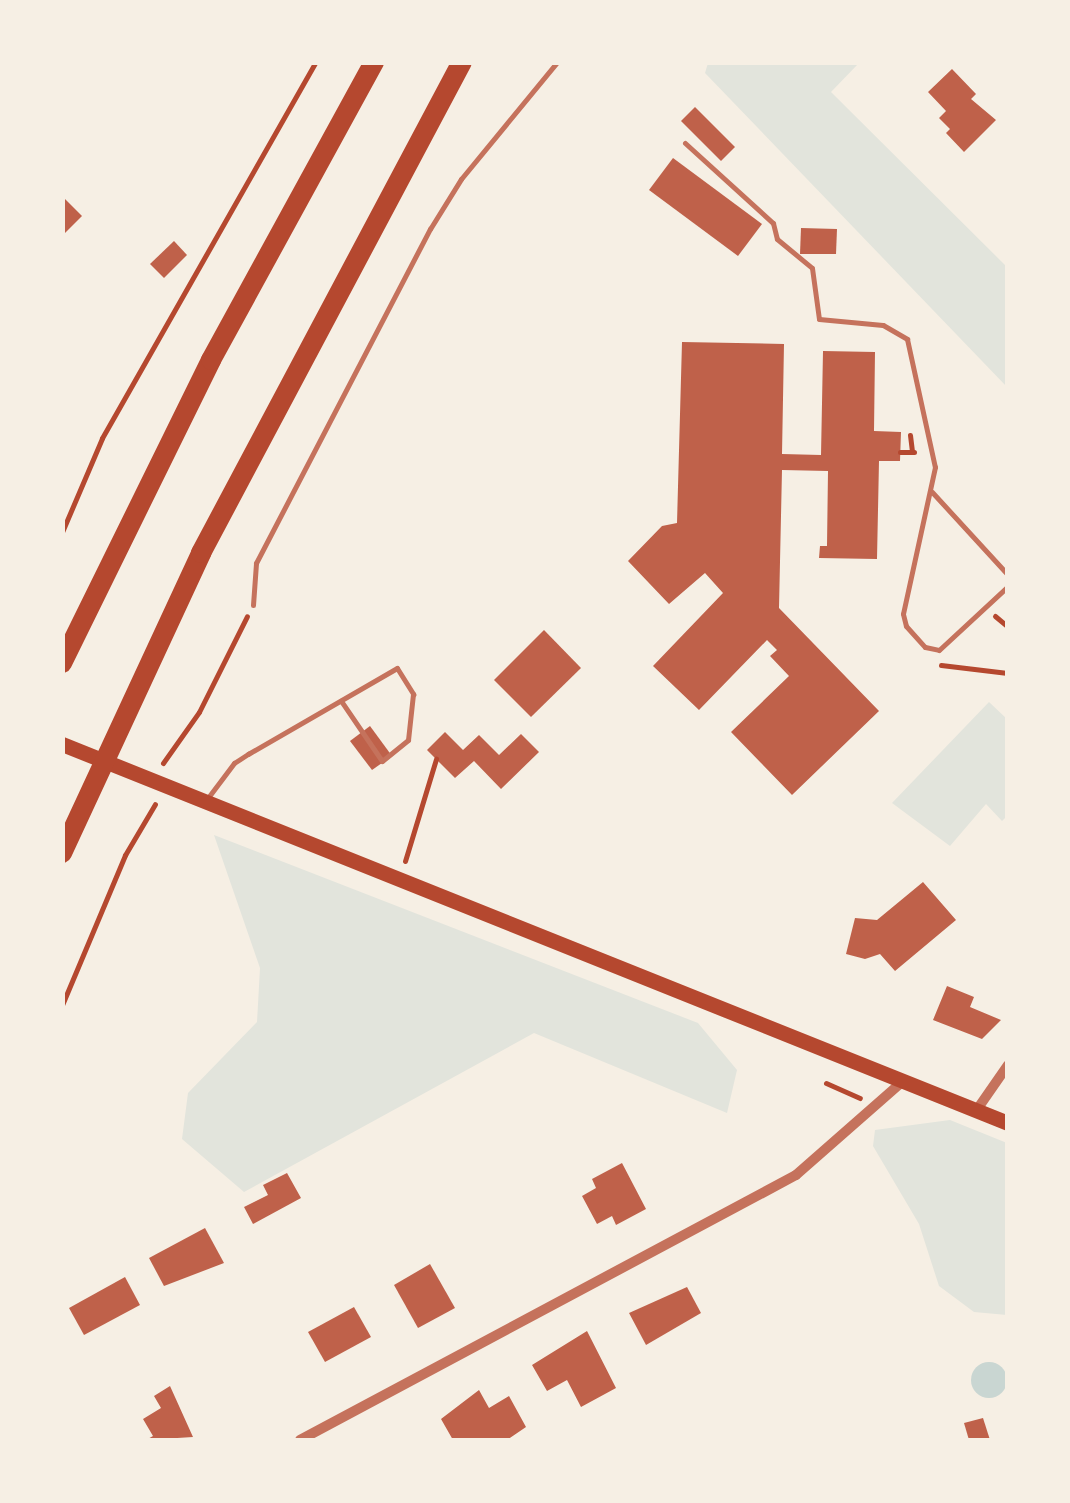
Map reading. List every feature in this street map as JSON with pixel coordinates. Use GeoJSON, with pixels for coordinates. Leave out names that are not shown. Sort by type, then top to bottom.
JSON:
{"type":"FeatureCollection","features":[{"type":"Feature","properties":{"kind":"highway"},"geometry":{"type":"LineString","coordinates":[[62,663],[211,360],[374,62]]}},
{"type":"Feature","properties":{"kind":"highway"},"geometry":{"type":"LineString","coordinates":[[62,853],[285,388],[462,62]]}},
{"type":"Feature","properties":{"kind":"main road"},"geometry":{"type":"LineString","coordinates":[[62,744],[1008,1123]]}},
{"type":"Feature","properties":{"kind":"street"},"geometry":{"type":"LineString","coordinates":[[976,1110],[1008,1065]]}},
{"type":"Feature","properties":{"kind":"street"},"geometry":{"type":"LineString","coordinates":[[300,1440],[796,1175],[902,1082]]}},
{"type":"Feature","properties":{"kind":"lane"},"geometry":{"type":"LineString","coordinates":[[252,605],[256,563],[430,229],[461,179],[557,62]]}},
{"type":"Feature","properties":{"kind":"lane"},"geometry":{"type":"LineString","coordinates":[[685,143],[774,223],[777,240],[812,268],[819,319],[883,324],[907,339],[935,467],[902,614],[906,626],[926,648],[939,650],[1008,586]]}},
{"type":"Feature","properties":{"kind":"lane"},"geometry":{"type":"LineString","coordinates":[[932,491],[1008,575]]}},
{"type":"Feature","properties":{"kind":"lane"},"geometry":{"type":"LineString","coordinates":[[206,801],[234,763],[341,700],[397,668],[413,694],[408,740],[382,761],[341,700]]}},
{"type":"Feature","properties":{"kind":"path"},"geometry":{"type":"LineString","coordinates":[[62,532],[102,438],[316,62]]}},
{"type":"Feature","properties":{"kind":"path"},"geometry":{"type":"LineString","coordinates":[[900,452],[920,451]]}},
{"type":"Feature","properties":{"kind":"path"},"geometry":{"type":"LineString","coordinates":[[62,1005],[159,782],[252,605]]}},
{"type":"Feature","properties":{"kind":"path"},"geometry":{"type":"LineString","coordinates":[[928,664],[1008,673]]}},
{"type":"Feature","properties":{"kind":"path"},"geometry":{"type":"LineString","coordinates":[[399,880],[436,759]]}},
{"type":"Feature","properties":{"kind":"shaded area"},"geometry":{"type":"Polygon","coordinates":[[[708,63],[859,63],[831,92],[1007,267],[1007,387],[705,73],[708,63]]]}},
{"type":"Feature","properties":{"kind":"shaded area"},"geometry":{"type":"Polygon","coordinates":[[[989,702],[1007,719],[1007,816],[1002,821],[986,804],[950,846],[892,803],[989,702]]]}},
{"type":"Feature","properties":{"kind":"shaded area"},"geometry":{"type":"Polygon","coordinates":[[[214,835],[698,1023],[737,1070],[727,1113],[534,1033],[244,1192],[182,1139],[188,1093],[257,1022],[260,968],[214,835]]]}},
{"type":"Feature","properties":{"kind":"shaded area"},"geometry":{"type":"Polygon","coordinates":[[[950,1120],[1007,1143],[1007,1315],[974,1312],[939,1286],[919,1224],[873,1146],[875,1130],[950,1120]]]}},
{"type":"Feature","properties":{"kind":"shaded area"},"geometry":{"type":"Polygon","coordinates":[[[989,1362],[1002,1367],[1007,1380],[1002,1393],[989,1398],[976,1393],[971,1380],[976,1367],[989,1362]]]}},
{"type":"Feature","properties":{"kind":"building"},"geometry":{"type":"Polygon","coordinates":[[[952,69],[976,94],[971,99],[996,120],[964,152],[946,133],[950,129],[939,118],[946,111],[928,92],[952,69]]]}},
{"type":"Feature","properties":{"kind":"building"},"geometry":{"type":"Polygon","coordinates":[[[695,107],[735,147],[721,161],[681,121],[695,107]]]}},
{"type":"Feature","properties":{"kind":"building"},"geometry":{"type":"Polygon","coordinates":[[[673,158],[762,224],[738,256],[649,190],[673,158]]]}},
{"type":"Feature","properties":{"kind":"building"},"geometry":{"type":"Polygon","coordinates":[[[62,196],[82,216],[62,236],[62,196]]]}},
{"type":"Feature","properties":{"kind":"building"},"geometry":{"type":"Polygon","coordinates":[[[801,228],[837,229],[836,254],[800,254],[801,228]]]}},
{"type":"Feature","properties":{"kind":"building"},"geometry":{"type":"Polygon","coordinates":[[[174,241],[187,255],[164,278],[150,264],[174,241]]]}},
{"type":"Feature","properties":{"kind":"building"},"geometry":{"type":"Polygon","coordinates":[[[682,342],[784,344],[782,454],[821,455],[823,351],[875,352],[874,431],[901,432],[900,461],[879,461],[877,559],[819,558],[820,546],[827,546],[828,471],[782,470],[779,608],[879,711],[792,795],[731,732],[789,676],[770,656],[777,650],[767,640],[699,710],[653,666],[723,593],[705,573],[669,604],[628,561],[662,526],[677,523],[682,342]]]}},
{"type":"Feature","properties":{"kind":"building"},"geometry":{"type":"Polygon","coordinates":[[[544,630],[581,668],[531,717],[494,680],[544,630]]]}},
{"type":"Feature","properties":{"kind":"building"},"geometry":{"type":"Polygon","coordinates":[[[370,726],[392,756],[372,770],[350,741],[370,726]]]}},
{"type":"Feature","properties":{"kind":"building"},"geometry":{"type":"Polygon","coordinates":[[[445,732],[463,750],[479,735],[499,755],[521,734],[539,752],[501,789],[474,761],[455,778],[427,750],[445,732]]]}},
{"type":"Feature","properties":{"kind":"building"},"geometry":{"type":"Polygon","coordinates":[[[923,882],[956,920],[895,971],[880,954],[865,959],[846,954],[855,918],[877,920],[923,882]]]}},
{"type":"Feature","properties":{"kind":"building"},"geometry":{"type":"Polygon","coordinates":[[[947,986],[974,997],[970,1007],[1001,1020],[982,1039],[933,1020],[947,986]]]}},
{"type":"Feature","properties":{"kind":"building"},"geometry":{"type":"Polygon","coordinates":[[[622,1163],[646,1209],[616,1225],[612,1216],[597,1224],[582,1196],[596,1188],[592,1179],[622,1163]]]}},
{"type":"Feature","properties":{"kind":"building"},"geometry":{"type":"Polygon","coordinates":[[[287,1173],[301,1198],[253,1224],[244,1207],[268,1195],[263,1185],[287,1173]]]}},
{"type":"Feature","properties":{"kind":"building"},"geometry":{"type":"Polygon","coordinates":[[[205,1228],[224,1263],[164,1286],[149,1258],[205,1228]]]}},
{"type":"Feature","properties":{"kind":"building"},"geometry":{"type":"Polygon","coordinates":[[[430,1264],[455,1308],[418,1328],[394,1285],[430,1264]]]}},
{"type":"Feature","properties":{"kind":"building"},"geometry":{"type":"Polygon","coordinates":[[[125,1277],[140,1305],[84,1335],[69,1308],[125,1277]]]}},
{"type":"Feature","properties":{"kind":"building"},"geometry":{"type":"Polygon","coordinates":[[[687,1287],[701,1313],[646,1345],[629,1313],[687,1287]]]}},
{"type":"Feature","properties":{"kind":"building"},"geometry":{"type":"Polygon","coordinates":[[[354,1307],[371,1337],[325,1362],[308,1332],[354,1307]]]}},
{"type":"Feature","properties":{"kind":"building"},"geometry":{"type":"Polygon","coordinates":[[[587,1331],[616,1388],[581,1407],[567,1380],[547,1391],[532,1365],[587,1331]]]}},
{"type":"Feature","properties":{"kind":"building"},"geometry":{"type":"Polygon","coordinates":[[[170,1386],[193,1437],[146,1440],[153,1436],[143,1419],[161,1408],[154,1396],[170,1386]]]}},
{"type":"Feature","properties":{"kind":"building"},"geometry":{"type":"Polygon","coordinates":[[[479,1390],[489,1408],[509,1396],[526,1427],[507,1440],[453,1440],[441,1419],[479,1390]]]}},
{"type":"Feature","properties":{"kind":"building"},"geometry":{"type":"Polygon","coordinates":[[[983,1418],[990,1440],[969,1440],[964,1423],[983,1418]]]}}]}
